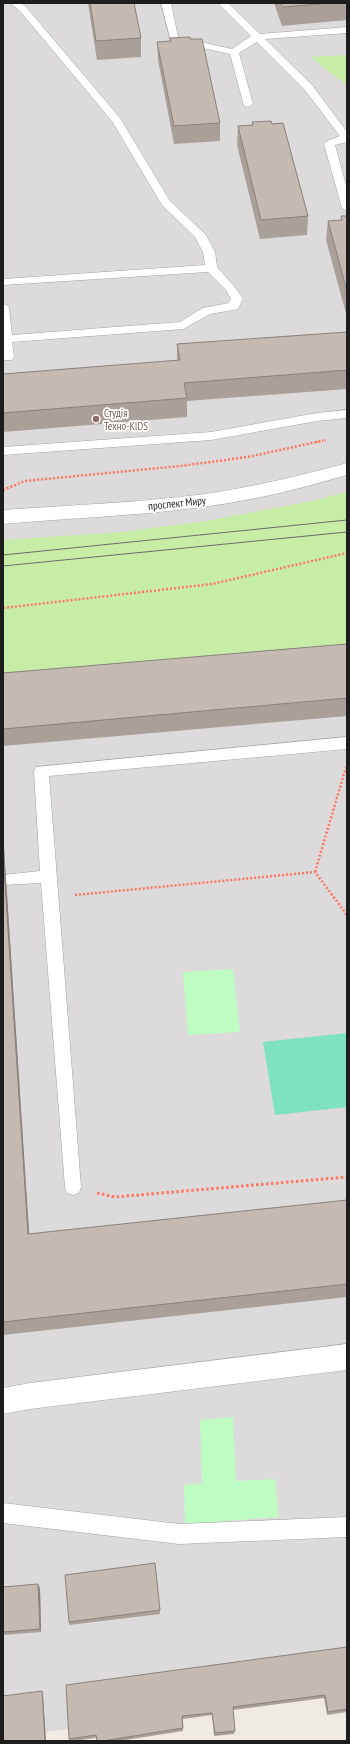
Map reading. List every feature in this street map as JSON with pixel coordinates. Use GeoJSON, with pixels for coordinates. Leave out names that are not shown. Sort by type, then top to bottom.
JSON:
{"type":"FeatureCollection","features":[{"type":"Feature","properties":{"kind":"street","name":"проспект Миру"},"geometry":{"type":"LineString","coordinates":[[3,517],[169,504],[232,496],[283,486],[347,469]]}},
{"type":"Feature","properties":{"kind":"street"},"geometry":{"type":"LineString","coordinates":[[3,1401],[38,1395],[347,1357]]}},
{"type":"Feature","properties":{"kind":"lane"},"geometry":{"type":"LineString","coordinates":[[6,339],[183,325],[207,311],[234,306],[236,303],[236,299],[230,288],[211,268],[209,252],[200,235],[166,203],[116,120],[23,9],[15,3]]}},
{"type":"Feature","properties":{"kind":"lane"},"geometry":{"type":"LineString","coordinates":[[166,3],[174,39],[234,52],[257,37],[347,30]]}},
{"type":"Feature","properties":{"kind":"lane"},"geometry":{"type":"LineString","coordinates":[[223,3],[308,87],[346,137],[330,144],[347,208]]}},
{"type":"Feature","properties":{"kind":"lane"},"geometry":{"type":"LineString","coordinates":[[234,52],[248,104]]}},
{"type":"Feature","properties":{"kind":"lane"},"geometry":{"type":"LineString","coordinates":[[3,282],[211,268]]}},
{"type":"Feature","properties":{"kind":"lane"},"geometry":{"type":"LineString","coordinates":[[3,308],[8,357]]}},
{"type":"Feature","properties":{"kind":"lane"},"geometry":{"type":"LineString","coordinates":[[3,451],[211,436],[317,417],[347,414]]}},
{"type":"Feature","properties":{"kind":"lane"},"geometry":{"type":"LineString","coordinates":[[73,1186],[41,771],[347,743]]}},
{"type":"Feature","properties":{"kind":"lane"},"geometry":{"type":"LineString","coordinates":[[6,880],[48,876]]}},
{"type":"Feature","properties":{"kind":"lane"},"geometry":{"type":"LineString","coordinates":[[3,1513],[179,1534],[347,1528]]}},
{"type":"Feature","properties":{"kind":"path"},"geometry":{"type":"LineString","coordinates":[[3,490],[25,481],[187,465],[248,457],[328,440]]}},
{"type":"Feature","properties":{"kind":"path"},"geometry":{"type":"LineString","coordinates":[[3,608],[212,584],[347,553]]}},
{"type":"Feature","properties":{"kind":"path"},"geometry":{"type":"LineString","coordinates":[[315,872],[347,763]]}},
{"type":"Feature","properties":{"kind":"path"},"geometry":{"type":"LineString","coordinates":[[51,897],[315,872]]}},
{"type":"Feature","properties":{"kind":"path"},"geometry":{"type":"LineString","coordinates":[[315,872],[347,915]]}},
{"type":"Feature","properties":{"kind":"path"},"geometry":{"type":"LineString","coordinates":[[73,1186],[116,1197],[347,1178]]}},
{"type":"Feature","properties":{"kind":"shaded area"},"geometry":{"type":"Polygon","coordinates":[[[3,3],[347,3],[347,1689],[3,1738],[3,3]]]}},
{"type":"Feature","properties":{"kind":"green space"},"geometry":{"type":"Polygon","coordinates":[[[347,55],[347,85],[310,57],[347,55]]]}},
{"type":"Feature","properties":{"kind":"green space"},"geometry":{"type":"Polygon","coordinates":[[[347,492],[347,655],[3,683],[3,540],[122,532],[206,521],[312,501],[347,492]]]}},
{"type":"Feature","properties":{"kind":"green space"},"geometry":{"type":"Polygon","coordinates":[[[233,969],[240,1032],[188,1035],[183,972],[233,969]]]}},
{"type":"Feature","properties":{"kind":"green space"},"geometry":{"type":"Polygon","coordinates":[[[347,1033],[347,1107],[275,1115],[263,1042],[347,1033]]]}},
{"type":"Feature","properties":{"kind":"green space"},"geometry":{"type":"Polygon","coordinates":[[[233,1417],[236,1481],[275,1479],[279,1517],[185,1524],[184,1485],[202,1483],[200,1420],[233,1417]]]}},
{"type":"Feature","properties":{"kind":"building"},"geometry":{"type":"Polygon","coordinates":[[[90,3],[134,3],[141,38],[96,41],[90,3]]]}},
{"type":"Feature","properties":{"kind":"building"},"geometry":{"type":"Polygon","coordinates":[[[281,3],[332,3],[283,7],[281,3]]]}},
{"type":"Feature","properties":{"kind":"building"},"geometry":{"type":"Polygon","coordinates":[[[190,37],[190,39],[202,39],[220,123],[174,126],[157,42],[171,41],[170,38],[190,37]]]}},
{"type":"Feature","properties":{"kind":"building"},"geometry":{"type":"Polygon","coordinates":[[[271,121],[272,124],[283,123],[308,216],[261,220],[238,126],[253,125],[252,122],[271,121]]]}},
{"type":"Feature","properties":{"kind":"building"},"geometry":{"type":"Polygon","coordinates":[[[341,216],[347,216],[347,291],[328,221],[342,220],[341,216]]]}},
{"type":"Feature","properties":{"kind":"building"},"geometry":{"type":"Polygon","coordinates":[[[347,332],[347,370],[184,383],[187,398],[3,413],[3,374],[180,360],[177,344],[347,332]]]}},
{"type":"Feature","properties":{"kind":"building"},"geometry":{"type":"Polygon","coordinates":[[[347,644],[347,698],[3,729],[3,673],[347,644]]]}},
{"type":"Feature","properties":{"kind":"building"},"geometry":{"type":"Polygon","coordinates":[[[3,853],[28,1234],[347,1200],[347,1284],[3,1322],[3,853]]]}},
{"type":"Feature","properties":{"kind":"building"},"geometry":{"type":"Polygon","coordinates":[[[155,1563],[160,1610],[69,1622],[65,1575],[155,1563]]]}},
{"type":"Feature","properties":{"kind":"building"},"geometry":{"type":"Polygon","coordinates":[[[38,1584],[40,1629],[3,1632],[3,1587],[38,1584]]]}},
{"type":"Feature","properties":{"kind":"building"},"geometry":{"type":"Polygon","coordinates":[[[347,1647],[347,1709],[328,1712],[325,1695],[233,1707],[235,1731],[215,1733],[212,1713],[182,1716],[183,1728],[103,1741],[97,1741],[96,1735],[69,1739],[66,1685],[347,1647]]]}},
{"type":"Feature","properties":{"kind":"building"},"geometry":{"type":"Polygon","coordinates":[[[42,1691],[45,1741],[3,1741],[3,1696],[42,1691]]]}},
{"type":"Feature","properties":{"kind":"tram line"},"geometry":{"type":"LineString","coordinates":[[3,555],[347,520]]}},
{"type":"Feature","properties":{"kind":"tram line"},"geometry":{"type":"LineString","coordinates":[[3,566],[347,532]]}},
{"type":"Feature","properties":{"kind":"place","name":"Студія Техно-KIDS"},"geometry":{"type":"Point","coordinates":[96,419]}}]}
